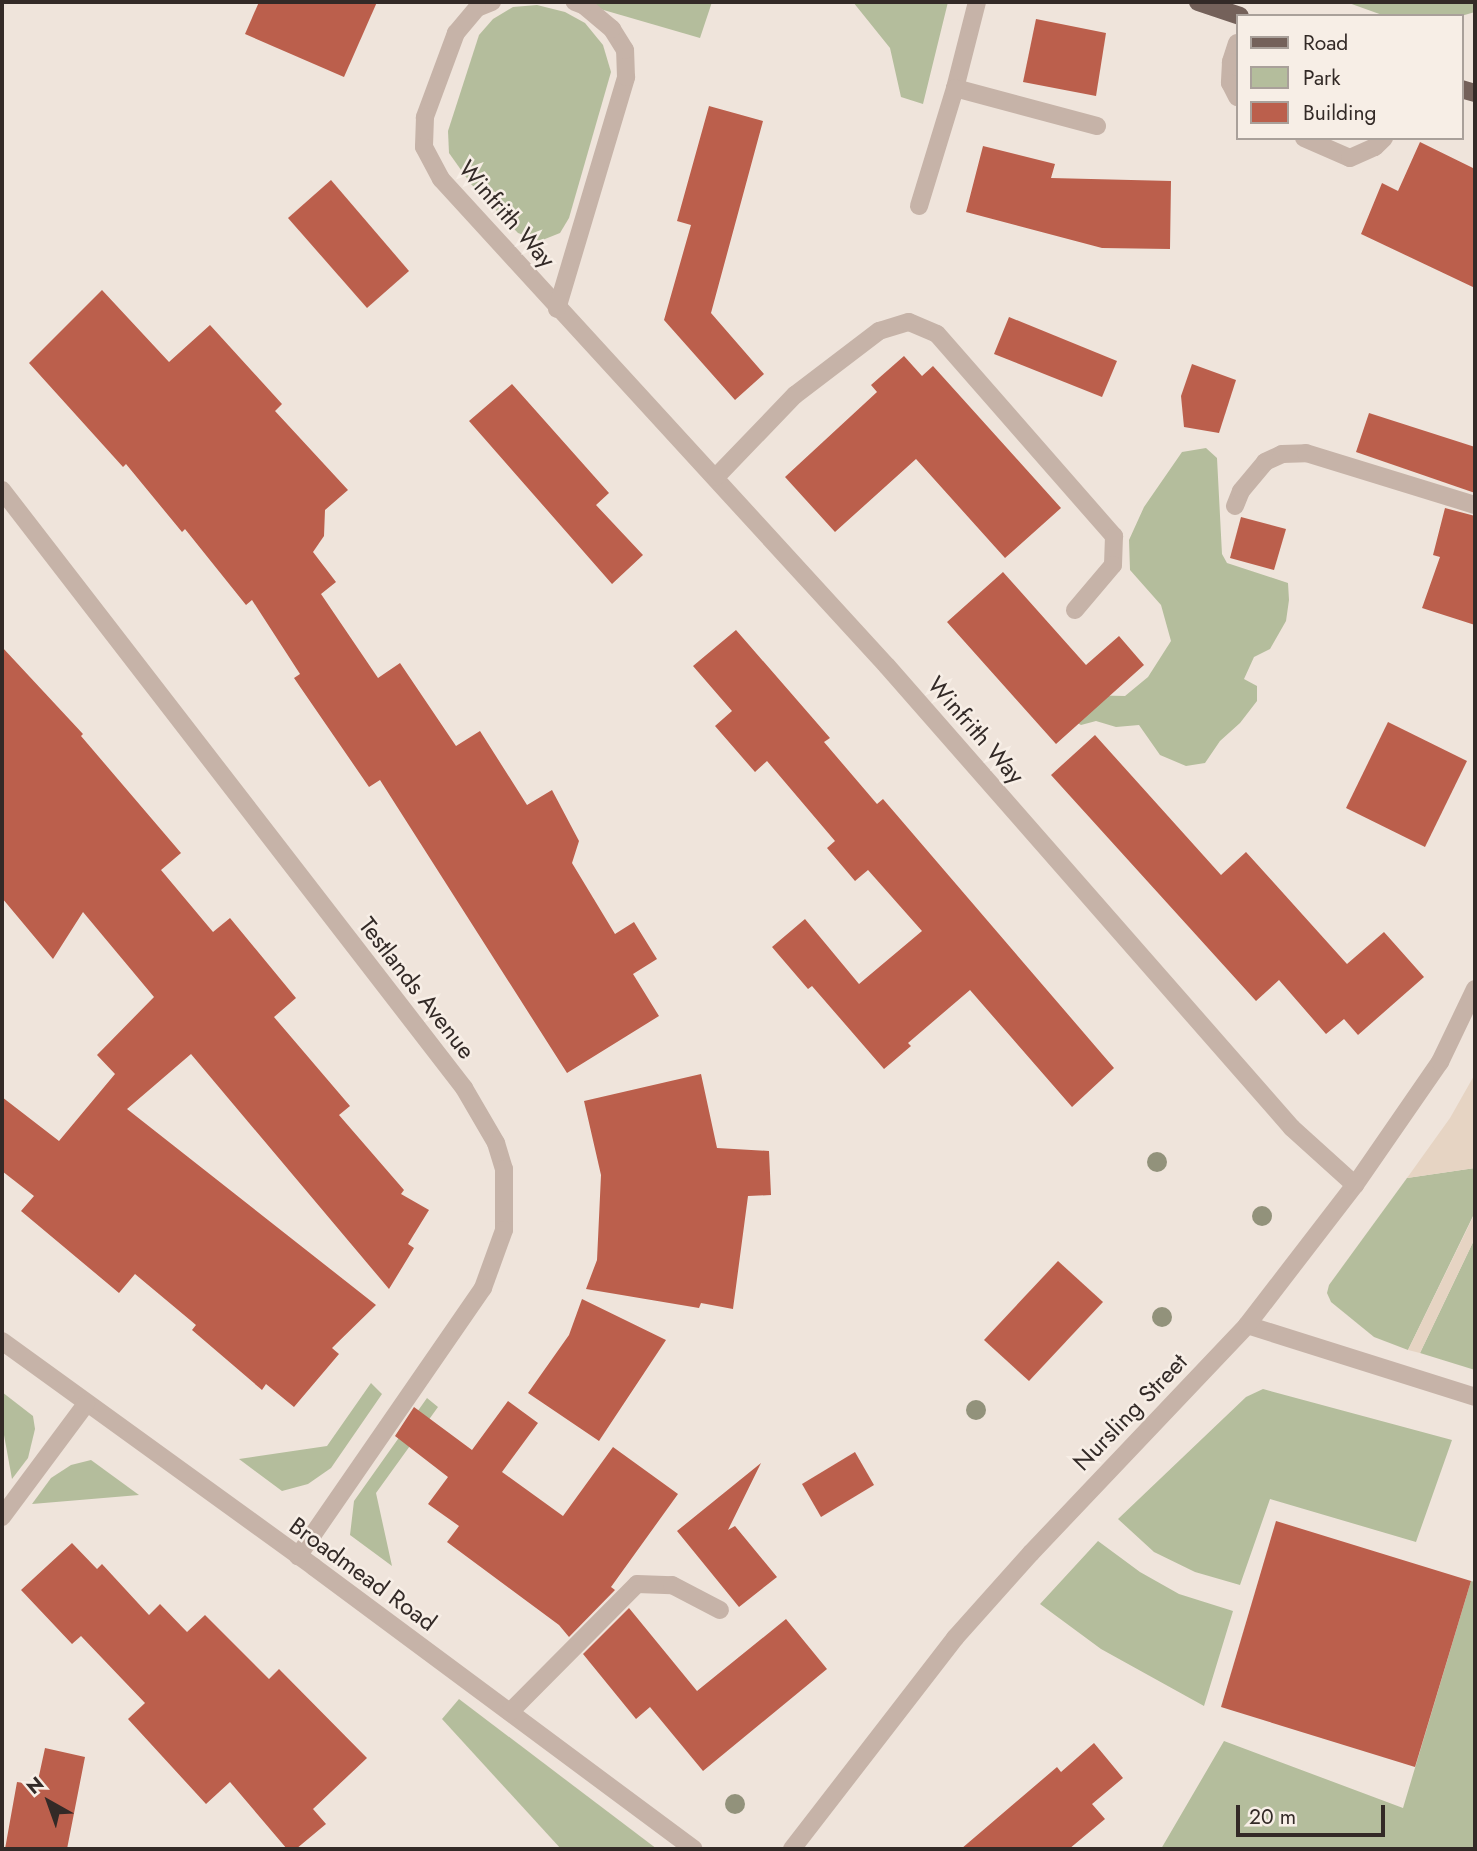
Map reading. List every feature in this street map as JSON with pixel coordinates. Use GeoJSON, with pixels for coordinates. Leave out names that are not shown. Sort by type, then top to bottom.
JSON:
{"type":"FeatureCollection","features":[{"type":"Feature","properties":{"kind":"main road"},"geometry":{"type":"LineString","coordinates":[[1198,2],[1236,15]]}},
{"type":"Feature","properties":{"kind":"street","name":"Winfrith Way"},"geometry":{"type":"LineString","coordinates":[[492,2],[477,8],[456,33],[425,117],[424,147],[442,179],[557,309],[716,477],[887,666],[1292,1128],[1355,1185]]}},
{"type":"Feature","properties":{"kind":"street","name":"Winfrith Way"},"geometry":{"type":"LineString","coordinates":[[557,309],[625,78],[625,50],[612,29],[583,5],[575,2]]}},
{"type":"Feature","properties":{"kind":"street"},"geometry":{"type":"LineString","coordinates":[[919,206],[955,88],[977,2]]}},
{"type":"Feature","properties":{"kind":"street"},"geometry":{"type":"LineString","coordinates":[[1236,46],[1231,62],[1230,83],[1236,95]]}},
{"type":"Feature","properties":{"kind":"street"},"geometry":{"type":"LineString","coordinates":[[955,88],[1097,126]]}},
{"type":"Feature","properties":{"kind":"street"},"geometry":{"type":"LineString","coordinates":[[1309,140],[1350,158],[1375,147],[1382,140]]}},
{"type":"Feature","properties":{"kind":"street"},"geometry":{"type":"LineString","coordinates":[[716,477],[795,395],[880,331],[909,322],[937,334],[1114,536],[1113,565],[1075,610]]}},
{"type":"Feature","properties":{"kind":"street"},"geometry":{"type":"LineString","coordinates":[[1235,506],[1241,491],[1265,462],[1282,454],[1306,453],[1475,505]]}},
{"type":"Feature","properties":{"kind":"street","name":"Testlands Avenue"},"geometry":{"type":"LineString","coordinates":[[2,491],[464,1088],[496,1143],[504,1169],[504,1230],[483,1288],[298,1556]]}},
{"type":"Feature","properties":{"kind":"street","name":"Nursling Street"},"geometry":{"type":"LineString","coordinates":[[792,1849],[955,1638],[1031,1553],[1247,1325],[1355,1185],[1440,1062],[1475,989]]}},
{"type":"Feature","properties":{"kind":"street"},"geometry":{"type":"LineString","coordinates":[[1247,1325],[1475,1397]]}},
{"type":"Feature","properties":{"kind":"street","name":"Broadmead Road"},"geometry":{"type":"LineString","coordinates":[[2,1341],[694,1849]]}},
{"type":"Feature","properties":{"kind":"street"},"geometry":{"type":"LineString","coordinates":[[2,1517],[86,1404]]}},
{"type":"Feature","properties":{"kind":"street"},"geometry":{"type":"LineString","coordinates":[[509,1712],[637,1584],[672,1585],[720,1610]]}},
{"type":"Feature","properties":{"kind":"green space"},"geometry":{"type":"Polygon","coordinates":[[[576,2],[712,2],[700,38],[576,2]]]}},
{"type":"Feature","properties":{"kind":"green space"},"geometry":{"type":"Polygon","coordinates":[[[853,2],[948,2],[923,104],[901,97],[890,48],[853,2]]]}},
{"type":"Feature","properties":{"kind":"green space"},"geometry":{"type":"Polygon","coordinates":[[[1346,2],[1475,2],[1475,12],[1463,15],[1379,14],[1346,2]]]}},
{"type":"Feature","properties":{"kind":"green space"},"geometry":{"type":"Polygon","coordinates":[[[537,5],[565,12],[585,23],[603,45],[611,72],[569,218],[560,233],[540,241],[518,233],[471,184],[449,153],[448,131],[479,35],[493,19],[513,7],[537,5]]]}},
{"type":"Feature","properties":{"kind":"green space"},"geometry":{"type":"Polygon","coordinates":[[[1206,448],[1217,458],[1222,554],[1227,563],[1288,583],[1289,600],[1286,621],[1270,649],[1254,657],[1244,679],[1257,686],[1257,701],[1240,723],[1220,741],[1205,763],[1186,766],[1160,755],[1139,725],[1116,727],[1096,721],[1081,725],[1066,717],[1079,695],[1125,696],[1148,677],[1171,641],[1161,605],[1130,570],[1129,540],[1144,507],[1182,452],[1206,448]]]}},
{"type":"Feature","properties":{"kind":"green space"},"geometry":{"type":"Polygon","coordinates":[[[1475,1168],[1474,1214],[1408,1350],[1374,1337],[1331,1302],[1327,1293],[1329,1285],[1407,1178],[1475,1168]]]}},
{"type":"Feature","properties":{"kind":"green space"},"geometry":{"type":"Polygon","coordinates":[[[1475,1238],[1475,1370],[1420,1353],[1475,1238]]]}},
{"type":"Feature","properties":{"kind":"green space"},"geometry":{"type":"Polygon","coordinates":[[[371,1383],[382,1394],[331,1468],[308,1484],[282,1491],[239,1459],[327,1446],[371,1383]]]}},
{"type":"Feature","properties":{"kind":"green space"},"geometry":{"type":"Polygon","coordinates":[[[1263,1389],[1452,1440],[1416,1542],[1270,1499],[1240,1585],[1195,1572],[1154,1552],[1118,1519],[1246,1397],[1263,1389]]]}},
{"type":"Feature","properties":{"kind":"green space"},"geometry":{"type":"Polygon","coordinates":[[[2,1392],[33,1416],[35,1429],[28,1458],[12,1479],[2,1424],[2,1392]]]}},
{"type":"Feature","properties":{"kind":"green space"},"geometry":{"type":"Polygon","coordinates":[[[427,1398],[438,1407],[376,1493],[392,1566],[350,1535],[354,1501],[427,1398]]]}},
{"type":"Feature","properties":{"kind":"green space"},"geometry":{"type":"Polygon","coordinates":[[[91,1460],[139,1495],[32,1504],[51,1478],[71,1465],[91,1460]]]}},
{"type":"Feature","properties":{"kind":"green space"},"geometry":{"type":"Polygon","coordinates":[[[1098,1541],[1140,1572],[1179,1594],[1233,1611],[1204,1706],[1101,1649],[1040,1604],[1098,1541]]]}},
{"type":"Feature","properties":{"kind":"green space"},"geometry":{"type":"Polygon","coordinates":[[[1471,1581],[1475,1582],[1475,1849],[1161,1849],[1224,1741],[1403,1808],[1471,1581]]]}},
{"type":"Feature","properties":{"kind":"green space"},"geometry":{"type":"Polygon","coordinates":[[[459,1699],[657,1849],[561,1849],[442,1719],[459,1699]]]}},
{"type":"Feature","properties":{"kind":"shaded area"},"geometry":{"type":"Polygon","coordinates":[[[1475,1074],[1475,1168],[1407,1178],[1450,1118],[1475,1074]]]}},
{"type":"Feature","properties":{"kind":"shaded area"},"geometry":{"type":"Polygon","coordinates":[[[1475,1202],[1475,1238],[1420,1353],[1408,1350],[1474,1215],[1475,1202]]]}},
{"type":"Feature","properties":{"kind":"building"},"geometry":{"type":"Polygon","coordinates":[[[259,2],[377,2],[344,77],[245,34],[259,2]]]}},
{"type":"Feature","properties":{"kind":"building"},"geometry":{"type":"Polygon","coordinates":[[[1036,19],[1106,33],[1096,96],[1023,82],[1036,19]]]}},
{"type":"Feature","properties":{"kind":"building"},"geometry":{"type":"Polygon","coordinates":[[[709,106],[763,121],[711,313],[764,374],[735,400],[664,320],[691,225],[677,221],[709,106]]]}},
{"type":"Feature","properties":{"kind":"building"},"geometry":{"type":"Polygon","coordinates":[[[1420,142],[1475,169],[1475,288],[1361,234],[1382,183],[1398,191],[1420,142]]]}},
{"type":"Feature","properties":{"kind":"building"},"geometry":{"type":"Polygon","coordinates":[[[983,146],[1055,164],[1051,178],[1171,181],[1170,249],[1102,248],[966,212],[983,146]]]}},
{"type":"Feature","properties":{"kind":"building"},"geometry":{"type":"Polygon","coordinates":[[[331,180],[409,271],[367,308],[288,218],[331,180]]]}},
{"type":"Feature","properties":{"kind":"building"},"geometry":{"type":"Polygon","coordinates":[[[102,290],[169,362],[210,325],[282,404],[275,411],[348,490],[325,510],[324,536],[313,552],[336,582],[321,594],[378,678],[400,663],[456,746],[480,731],[527,805],[552,790],[579,841],[572,863],[615,934],[634,922],[657,959],[633,974],[659,1016],[567,1073],[380,780],[369,787],[294,678],[300,674],[252,600],[246,605],[185,529],[182,532],[126,464],[123,467],[29,363],[102,290]]]}},
{"type":"Feature","properties":{"kind":"building"},"geometry":{"type":"Polygon","coordinates":[[[1009,317],[1117,361],[1102,397],[994,354],[1009,317]]]}},
{"type":"Feature","properties":{"kind":"building"},"geometry":{"type":"Polygon","coordinates":[[[904,356],[922,376],[933,366],[1061,508],[1005,558],[916,459],[835,532],[785,477],[877,392],[871,385],[904,356]]]}},
{"type":"Feature","properties":{"kind":"building"},"geometry":{"type":"Polygon","coordinates":[[[1192,364],[1236,380],[1219,433],[1184,427],[1181,396],[1192,364]]]}},
{"type":"Feature","properties":{"kind":"building"},"geometry":{"type":"Polygon","coordinates":[[[512,384],[609,493],[596,505],[643,555],[612,584],[469,421],[512,384]]]}},
{"type":"Feature","properties":{"kind":"building"},"geometry":{"type":"Polygon","coordinates":[[[1369,413],[1475,447],[1475,493],[1356,452],[1369,413]]]}},
{"type":"Feature","properties":{"kind":"building"},"geometry":{"type":"Polygon","coordinates":[[[1445,508],[1475,516],[1475,625],[1422,608],[1440,557],[1433,555],[1445,508]]]}},
{"type":"Feature","properties":{"kind":"building"},"geometry":{"type":"Polygon","coordinates":[[[1241,517],[1286,529],[1274,570],[1230,558],[1241,517]]]}},
{"type":"Feature","properties":{"kind":"building"},"geometry":{"type":"Polygon","coordinates":[[[1003,572],[1086,665],[1119,636],[1144,665],[1056,744],[947,622],[1003,572]]]}},
{"type":"Feature","properties":{"kind":"building"},"geometry":{"type":"Polygon","coordinates":[[[736,630],[830,738],[824,742],[877,804],[883,799],[1114,1068],[1072,1107],[970,990],[908,1043],[911,1046],[884,1069],[812,986],[808,989],[772,947],[805,919],[859,984],[922,931],[868,870],[855,881],[827,848],[835,841],[767,761],[755,772],[715,726],[732,711],[693,666],[736,630]]]}},
{"type":"Feature","properties":{"kind":"building"},"geometry":{"type":"Polygon","coordinates":[[[2,647],[83,734],[81,736],[181,853],[161,870],[213,932],[230,918],[296,998],[274,1017],[350,1106],[339,1115],[404,1190],[401,1194],[429,1210],[408,1244],[414,1248],[389,1289],[191,1054],[127,1109],[376,1305],[332,1348],[339,1354],[294,1407],[266,1384],[262,1390],[192,1330],[196,1325],[135,1274],[119,1293],[21,1211],[34,1196],[2,1171],[2,1097],[59,1141],[115,1074],[97,1055],[154,997],[83,912],[53,959],[2,898],[2,647]]]}},
{"type":"Feature","properties":{"kind":"building"},"geometry":{"type":"Polygon","coordinates":[[[1388,722],[1467,761],[1425,847],[1346,808],[1388,722]]]}},
{"type":"Feature","properties":{"kind":"building"},"geometry":{"type":"Polygon","coordinates":[[[1095,735],[1221,875],[1246,852],[1347,964],[1384,932],[1424,977],[1358,1035],[1344,1019],[1326,1034],[1279,980],[1256,1001],[1051,775],[1095,735]]]}},
{"type":"Feature","properties":{"kind":"building"},"geometry":{"type":"Polygon","coordinates":[[[701,1074],[717,1148],[769,1151],[771,1195],[748,1196],[733,1309],[701,1303],[699,1308],[586,1289],[597,1260],[601,1175],[584,1101],[701,1074]]]}},
{"type":"Feature","properties":{"kind":"building"},"geometry":{"type":"Polygon","coordinates":[[[1058,1261],[1103,1302],[1029,1381],[984,1340],[1058,1261]]]}},
{"type":"Feature","properties":{"kind":"building"},"geometry":{"type":"Polygon","coordinates":[[[582,1299],[666,1340],[599,1441],[528,1393],[569,1335],[582,1299]]]}},
{"type":"Feature","properties":{"kind":"building"},"geometry":{"type":"Polygon","coordinates":[[[508,1401],[538,1423],[502,1472],[563,1516],[613,1447],[678,1494],[611,1587],[615,1590],[569,1637],[559,1625],[447,1542],[459,1526],[428,1504],[448,1477],[395,1436],[414,1407],[472,1450],[508,1401]]]}},
{"type":"Feature","properties":{"kind":"building"},"geometry":{"type":"Polygon","coordinates":[[[855,1452],[874,1485],[821,1517],[802,1484],[855,1452]]]}},
{"type":"Feature","properties":{"kind":"building"},"geometry":{"type":"Polygon","coordinates":[[[761,1463],[728,1530],[735,1526],[777,1577],[739,1607],[677,1531],[761,1463]]]}},
{"type":"Feature","properties":{"kind":"building"},"geometry":{"type":"Polygon","coordinates":[[[1276,1521],[1471,1581],[1415,1767],[1221,1707],[1276,1521]]]}},
{"type":"Feature","properties":{"kind":"building"},"geometry":{"type":"Polygon","coordinates":[[[72,1543],[97,1569],[102,1564],[149,1615],[160,1604],[187,1632],[205,1615],[269,1679],[279,1669],[367,1758],[313,1809],[326,1824],[296,1849],[287,1849],[230,1782],[206,1804],[128,1719],[145,1703],[81,1636],[72,1644],[21,1590],[72,1543]]]}},
{"type":"Feature","properties":{"kind":"building"},"geometry":{"type":"Polygon","coordinates":[[[629,1608],[697,1691],[786,1619],[827,1669],[703,1771],[650,1707],[636,1719],[583,1654],[629,1608]]]}},
{"type":"Feature","properties":{"kind":"building"},"geometry":{"type":"Polygon","coordinates":[[[1094,1743],[1123,1778],[1092,1804],[1105,1819],[1069,1849],[961,1849],[1057,1767],[1061,1772],[1094,1743]]]}},
{"type":"Feature","properties":{"kind":"building"},"geometry":{"type":"Polygon","coordinates":[[[45,1748],[85,1757],[67,1849],[5,1849],[17,1782],[37,1785],[45,1748]]]}}]}
